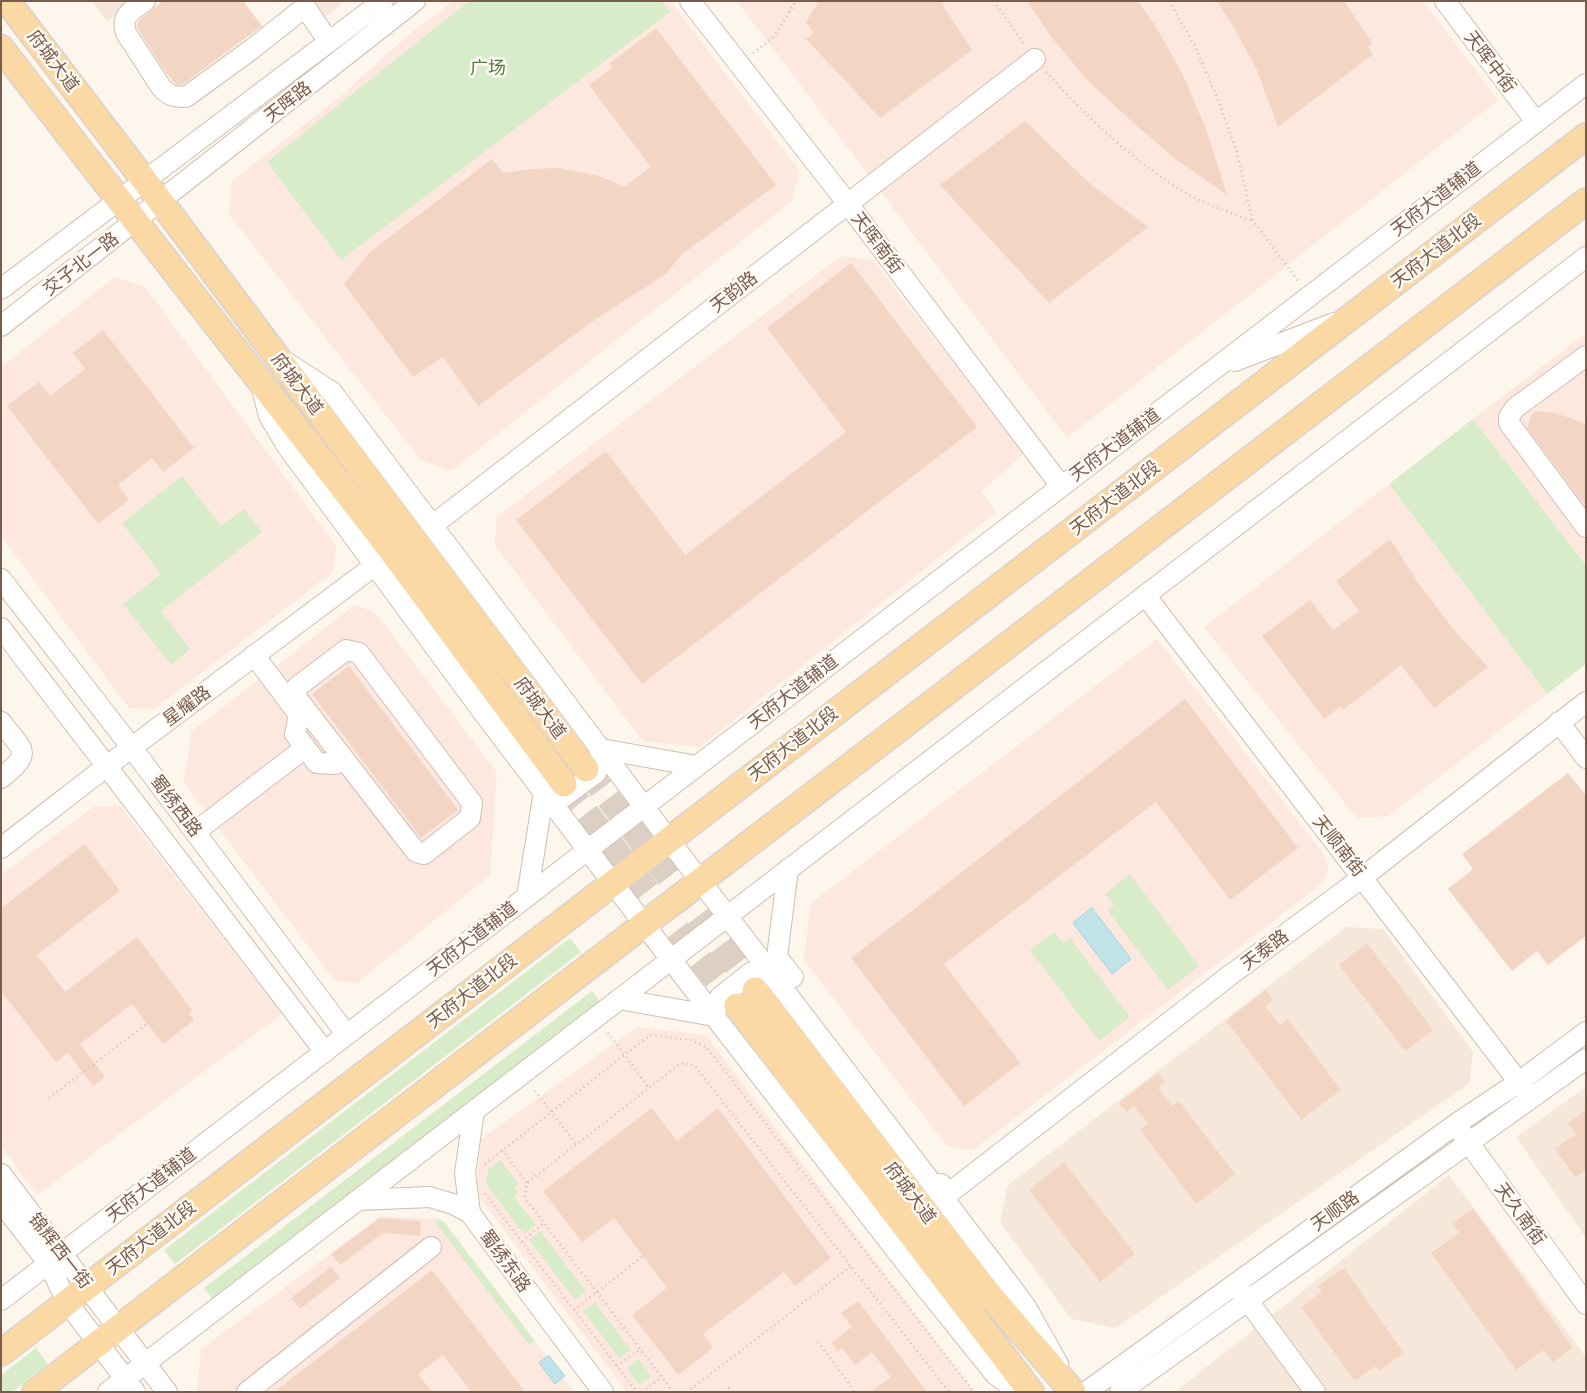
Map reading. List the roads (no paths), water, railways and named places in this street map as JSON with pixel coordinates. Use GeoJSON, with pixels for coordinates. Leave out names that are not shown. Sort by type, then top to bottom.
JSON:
{"type":"FeatureCollection","features":[{"type":"Feature","properties":{"kind":"main road","name":"府城大道"},"geometry":{"type":"LineString","coordinates":[[7,1],[586,769]]}},
{"type":"Feature","properties":{"kind":"main road","name":"府城大道"},"geometry":{"type":"LineString","coordinates":[[1,48],[388,546],[554,788]]}},
{"type":"Feature","properties":{"kind":"main road","name":"天府大道北段"},"geometry":{"type":"LineString","coordinates":[[1,1353],[1586,136]]}},
{"type":"Feature","properties":{"kind":"main road"},"geometry":{"type":"LineString","coordinates":[[35,1392],[1586,201]]}},
{"type":"Feature","properties":{"kind":"main road","name":"府城大道"},"geometry":{"type":"LineString","coordinates":[[755,990],[986,1291],[1073,1392]]}},
{"type":"Feature","properties":{"kind":"main road","name":"府城大道"},"geometry":{"type":"LineString","coordinates":[[726,1011],[1031,1392]]}},
{"type":"Feature","properties":{"kind":"street"},"geometry":{"type":"LineString","coordinates":[[145,1],[124,19],[126,33],[161,87],[167,94],[176,97],[186,97],[248,44],[305,7],[329,42]]}},
{"type":"Feature","properties":{"kind":"street","name":"天晖路"},"geometry":{"type":"LineString","coordinates":[[144,181],[384,1]]}},
{"type":"Feature","properties":{"kind":"street","name":"天晖路"},"geometry":{"type":"LineString","coordinates":[[160,202],[416,1]]}},
{"type":"Feature","properties":{"kind":"street","name":"天晖南街"},"geometry":{"type":"LineString","coordinates":[[690,1],[848,204],[1061,486]]}},
{"type":"Feature","properties":{"kind":"street","name":"天晖中街"},"geometry":{"type":"LineString","coordinates":[[1445,1],[1536,122]]}},
{"type":"Feature","properties":{"kind":"street","name":"天韵路"},"geometry":{"type":"LineString","coordinates":[[434,525],[1035,60]]}},
{"type":"Feature","properties":{"kind":"street","name":"天府大道辅道"},"geometry":{"type":"LineString","coordinates":[[1,1300],[1586,84]]}},
{"type":"Feature","properties":{"kind":"street","name":"交子北一路"},"geometry":{"type":"LineString","coordinates":[[1,289],[144,181]]}},
{"type":"Feature","properties":{"kind":"street","name":"交子北一路"},"geometry":{"type":"LineString","coordinates":[[1,326],[160,202]]}},
{"type":"Feature","properties":{"kind":"street"},"geometry":{"type":"LineString","coordinates":[[108,1392],[130,1385],[145,1363],[1586,257]]}},
{"type":"Feature","properties":{"kind":"street"},"geometry":{"type":"LineString","coordinates":[[1214,369],[1350,317]]}},
{"type":"Feature","properties":{"kind":"street"},"geometry":{"type":"LineString","coordinates":[[276,356],[332,392],[434,525],[700,881],[944,1196],[1026,1307],[1073,1392]]}},
{"type":"Feature","properties":{"kind":"street"},"geometry":{"type":"LineString","coordinates":[[1586,356],[1515,408],[1509,417],[1510,423],[1586,527]]}},
{"type":"Feature","properties":{"kind":"street"},"geometry":{"type":"LineString","coordinates":[[260,383],[269,416],[287,446],[374,566],[562,798],[596,772],[601,749]]}},
{"type":"Feature","properties":{"kind":"street","name":"星耀路"},"geometry":{"type":"LineString","coordinates":[[1,848],[374,566]]}},
{"type":"Feature","properties":{"kind":"street","name":"蜀绣西路"},"geometry":{"type":"LineString","coordinates":[[1,579],[132,748],[347,1035]]}},
{"type":"Feature","properties":{"kind":"street","name":"天顺南街"},"geometry":{"type":"LineString","coordinates":[[1145,595],[1531,1098]]}},
{"type":"Feature","properties":{"kind":"street","name":"蜀绣西路"},"geometry":{"type":"LineString","coordinates":[[1,628],[325,1052]]}},
{"type":"Feature","properties":{"kind":"street"},"geometry":{"type":"LineString","coordinates":[[254,656],[293,700],[343,758],[416,852],[424,854],[470,818],[472,803],[359,653],[346,650],[297,687],[293,700],[299,716],[295,734],[317,762],[335,764],[343,758]]}},
{"type":"Feature","properties":{"kind":"street","name":"天泰路"},"geometry":{"type":"LineString","coordinates":[[944,1196],[1229,976],[1363,877],[1586,702]]}},
{"type":"Feature","properties":{"kind":"street"},"geometry":{"type":"LineString","coordinates":[[1,722],[22,749],[23,757],[18,765],[1,778]]}},
{"type":"Feature","properties":{"kind":"street"},"geometry":{"type":"LineString","coordinates":[[1559,722],[1586,758]]}},
{"type":"Feature","properties":{"kind":"street"},"geometry":{"type":"LineString","coordinates":[[195,832],[305,748]]}},
{"type":"Feature","properties":{"kind":"street"},"geometry":{"type":"LineString","coordinates":[[601,749],[697,766]]}},
{"type":"Feature","properties":{"kind":"street"},"geometry":{"type":"LineString","coordinates":[[554,788],[588,850],[644,924],[671,959],[726,1011],[901,1256],[994,1374],[1018,1392]]}},
{"type":"Feature","properties":{"kind":"street"},"geometry":{"type":"LineString","coordinates":[[526,897],[554,788]]}},
{"type":"Feature","properties":{"kind":"street"},"geometry":{"type":"LineString","coordinates":[[788,869],[777,957],[938,1167],[944,1196]]}},
{"type":"Feature","properties":{"kind":"street"},"geometry":{"type":"LineString","coordinates":[[726,1011],[720,997],[752,972],[764,972],[776,978]]}},
{"type":"Feature","properties":{"kind":"street"},"geometry":{"type":"LineString","coordinates":[[619,999],[726,1011]]}},
{"type":"Feature","properties":{"kind":"street","name":"天顺路"},"geometry":{"type":"LineString","coordinates":[[1120,1392],[1241,1292],[1456,1124],[1519,1082],[1586,1032]]}},
{"type":"Feature","properties":{"kind":"street","name":"天顺路"},"geometry":{"type":"LineString","coordinates":[[1086,1392],[1468,1142],[1586,1059]]}},
{"type":"Feature","properties":{"kind":"street","name":"蜀绣东路"},"geometry":{"type":"LineString","coordinates":[[474,1110],[465,1173],[470,1213],[603,1392]]}},
{"type":"Feature","properties":{"kind":"street","name":"天久南街"},"geometry":{"type":"LineString","coordinates":[[1456,1124],[1468,1142],[1580,1282],[1586,1304]]}},
{"type":"Feature","properties":{"kind":"street","name":"锦辉西一街"},"geometry":{"type":"LineString","coordinates":[[1,1174],[56,1259],[67,1302],[130,1385]]}},
{"type":"Feature","properties":{"kind":"street"},"geometry":{"type":"LineString","coordinates":[[358,1200],[430,1197],[453,1204],[470,1213]]}},
{"type":"Feature","properties":{"kind":"street","name":"锦辉西一街"},"geometry":{"type":"LineString","coordinates":[[1,1202],[56,1259],[88,1286],[167,1392]]}},
{"type":"Feature","properties":{"kind":"street"},"geometry":{"type":"LineString","coordinates":[[247,1392],[431,1248]]}},
{"type":"Feature","properties":{"kind":"street"},"geometry":{"type":"LineString","coordinates":[[1241,1292],[1315,1392]]}},
{"type":"Feature","properties":{"kind":"water"},"geometry":{"type":"Polygon","coordinates":[[[1092,908],[1131,959],[1112,974],[1073,923],[1092,908]]]}},
{"type":"Feature","properties":{"kind":"water"},"geometry":{"type":"Polygon","coordinates":[[[549,1356],[565,1376],[555,1384],[539,1363],[549,1356]]]}},
{"type":"Feature","properties":{"kind":"tunnel"},"geometry":{"type":"LineString","coordinates":[[586,769],[755,990]]}},
{"type":"Feature","properties":{"kind":"tunnel"},"geometry":{"type":"LineString","coordinates":[[564,784],[737,1006]]}},
{"type":"Feature","properties":{"kind":"park label","name":"广场"},"geometry":{"type":"Point","coordinates":[488,68]}}]}
